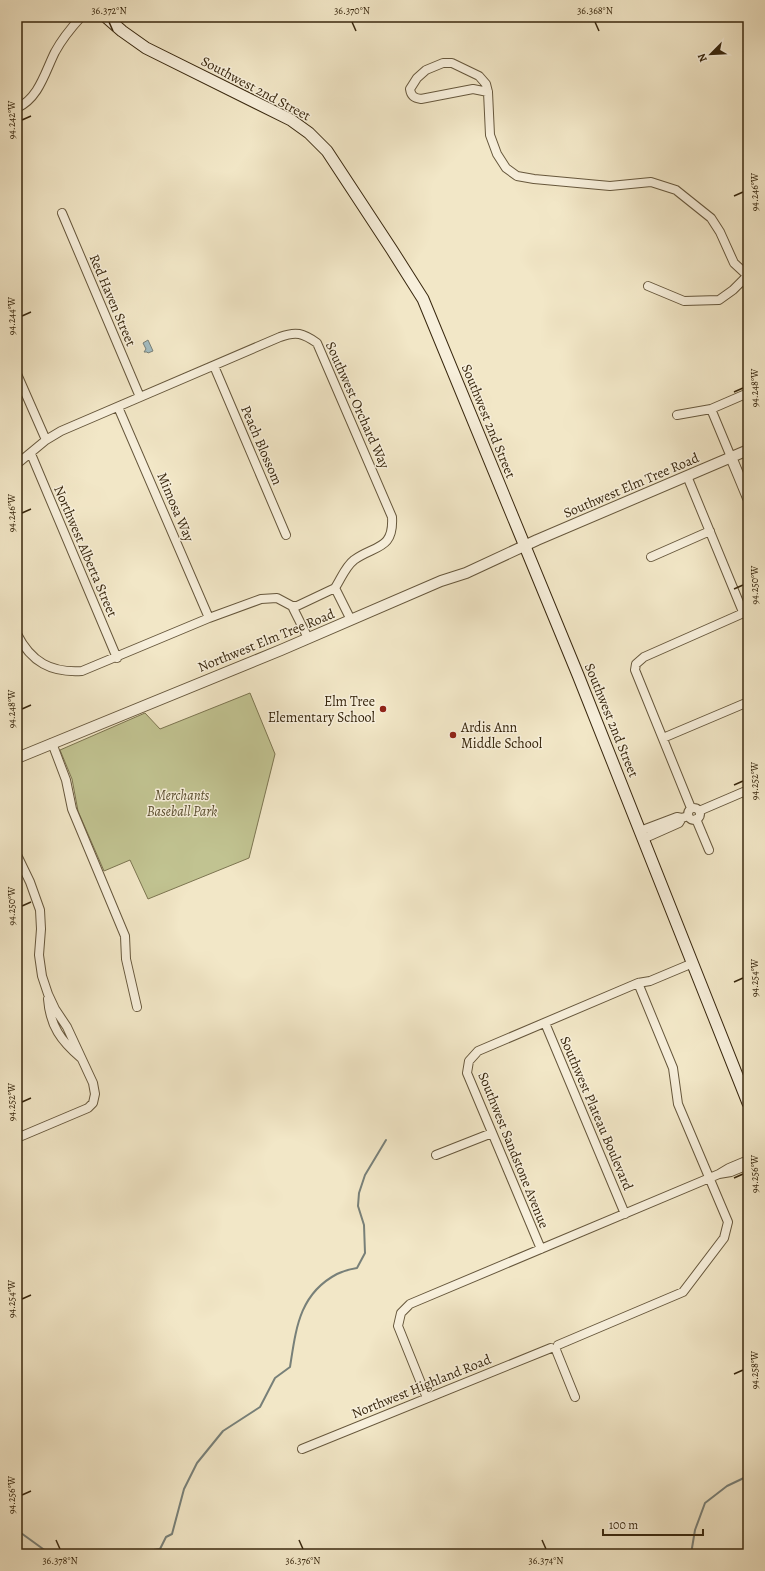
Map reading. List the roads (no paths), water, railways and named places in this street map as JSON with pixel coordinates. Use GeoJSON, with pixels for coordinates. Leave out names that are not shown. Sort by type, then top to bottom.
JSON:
{"type":"FeatureCollection","features":[{"type":"Feature","properties":{"kind":"main road","name":"Southwest 2nd Street"},"geometry":{"type":"LineString","coordinates":[[106,17],[122,31],[146,48],[291,120],[309,133],[327,151],[396,255],[423,299],[578,675],[748,1103]]}},
{"type":"Feature","properties":{"kind":"street"},"geometry":{"type":"LineString","coordinates":[[17,108],[23,105],[36,91],[46,75],[56,52],[70,29],[81,17]]}},
{"type":"Feature","properties":{"kind":"street"},"geometry":{"type":"LineString","coordinates":[[488,92],[473,88],[415,98],[411,94],[410,88],[417,78],[426,70],[443,63],[452,63],[479,76],[486,84],[488,92],[490,135],[497,154],[506,168],[511,172],[517,176],[534,179],[610,186],[651,182],[676,190],[711,218],[720,232],[734,263],[748,276],[733,290],[719,300],[684,301],[648,286]]}},
{"type":"Feature","properties":{"kind":"street","name":"Red Haven Street"},"geometry":{"type":"LineString","coordinates":[[62,213],[140,397]]}},
{"type":"Feature","properties":{"kind":"street","name":"Southwest Orchard Way"},"geometry":{"type":"LineString","coordinates":[[17,464],[31,454],[46,440],[61,431],[290,333],[304,334],[317,343],[392,517],[393,528],[386,543],[354,560],[345,570],[335,588]]}},
{"type":"Feature","properties":{"kind":"street","name":"Peach Blossom"},"geometry":{"type":"LineString","coordinates":[[214,366],[286,535]]}},
{"type":"Feature","properties":{"kind":"street"},"geometry":{"type":"LineString","coordinates":[[17,374],[46,440]]}},
{"type":"Feature","properties":{"kind":"street"},"geometry":{"type":"LineString","coordinates":[[677,415],[710,409],[748,393]]}},
{"type":"Feature","properties":{"kind":"street","name":"Mimosa Way"},"geometry":{"type":"LineString","coordinates":[[118,407],[209,618]]}},
{"type":"Feature","properties":{"kind":"street"},"geometry":{"type":"LineString","coordinates":[[710,409],[748,498]]}},
{"type":"Feature","properties":{"kind":"street","name":"Southwest Elm Tree Road"},"geometry":{"type":"LineString","coordinates":[[525,546],[748,450]]}},
{"type":"Feature","properties":{"kind":"street","name":"Northwest Alberta Street"},"geometry":{"type":"LineString","coordinates":[[31,454],[117,658]]}},
{"type":"Feature","properties":{"kind":"street"},"geometry":{"type":"LineString","coordinates":[[687,476],[746,612],[644,657],[636,664],[635,670],[691,814],[709,850]]}},
{"type":"Feature","properties":{"kind":"street"},"geometry":{"type":"LineString","coordinates":[[651,557],[710,531]]}},
{"type":"Feature","properties":{"kind":"street","name":"Northwest Elm Tree Road"},"geometry":{"type":"LineString","coordinates":[[17,758],[308,638],[441,581],[466,573],[525,546]]}},
{"type":"Feature","properties":{"kind":"street"},"geometry":{"type":"LineString","coordinates":[[17,634],[28,652],[49,667],[61,671],[82,672],[209,618],[261,599],[277,598],[292,606],[297,606],[335,588],[351,620]]}},
{"type":"Feature","properties":{"kind":"street"},"geometry":{"type":"LineString","coordinates":[[292,606],[308,638]]}},
{"type":"Feature","properties":{"kind":"street"},"geometry":{"type":"LineString","coordinates":[[662,738],[748,702]]}},
{"type":"Feature","properties":{"kind":"street"},"geometry":{"type":"LineString","coordinates":[[52,743],[66,780],[72,810],[125,936],[126,958],[137,1007]]}},
{"type":"Feature","properties":{"kind":"street"},"geometry":{"type":"LineString","coordinates":[[642,835],[679,823],[691,814],[748,790]]}},
{"type":"Feature","properties":{"kind":"street"},"geometry":{"type":"LineString","coordinates":[[17,855],[30,882],[40,910],[41,929],[39,955],[42,976],[48,994],[49,1013],[54,1027],[65,1043],[83,1059],[93,1083],[95,1094],[93,1103],[88,1108],[17,1138]]}},
{"type":"Feature","properties":{"kind":"street"},"geometry":{"type":"LineString","coordinates":[[545,1023],[638,984],[647,977],[692,961]]}},
{"type":"Feature","properties":{"kind":"street","name":"Northwest Highland Road"},"geometry":{"type":"LineString","coordinates":[[302,1449],[555,1348],[683,1292],[724,1238],[728,1222],[678,1104],[673,1068],[638,984]]}},
{"type":"Feature","properties":{"kind":"street","name":"Southwest Sandstone Avenue"},"geometry":{"type":"LineString","coordinates":[[540,1249],[467,1073],[469,1061],[478,1051],[545,1023]]}},
{"type":"Feature","properties":{"kind":"street","name":"Southwest Plateau Boulevard"},"geometry":{"type":"LineString","coordinates":[[545,1023],[625,1214]]}},
{"type":"Feature","properties":{"kind":"street"},"geometry":{"type":"LineString","coordinates":[[436,1155],[492,1133]]}},
{"type":"Feature","properties":{"kind":"street"},"geometry":{"type":"LineString","coordinates":[[427,1398],[398,1326],[401,1313],[410,1304],[710,1178],[748,1160]]}},
{"type":"Feature","properties":{"kind":"street"},"geometry":{"type":"LineString","coordinates":[[719,1174],[731,1172],[748,1165]]}},
{"type":"Feature","properties":{"kind":"street"},"geometry":{"type":"LineString","coordinates":[[555,1348],[575,1397]]}},
{"type":"Feature","properties":{"kind":"water"},"geometry":{"type":"Polygon","coordinates":[[[148,340],[153,351],[148,353],[144,352],[146,349],[143,343],[148,340]]]}},
{"type":"Feature","properties":{"kind":"waterway"},"geometry":{"type":"LineString","coordinates":[[160,1549],[166,1537],[172,1534],[184,1489],[197,1463],[223,1431],[260,1407],[275,1378],[290,1367],[297,1326],[307,1302],[314,1292],[324,1282],[337,1274],[357,1268],[365,1253],[364,1225],[358,1206],[359,1193],[365,1175],[386,1140]]}},
{"type":"Feature","properties":{"kind":"waterway"},"geometry":{"type":"LineString","coordinates":[[691,1554],[695,1530],[705,1503],[727,1486],[748,1476]]}},
{"type":"Feature","properties":{"kind":"waterway"},"geometry":{"type":"LineString","coordinates":[[17,1500],[21,1533],[50,1554]]}},
{"type":"Feature","properties":{"kind":"waterway"},"geometry":{"type":"LineString","coordinates":[[134,1554],[160,1549],[166,1554]]}},
{"type":"Feature","properties":{"kind":"place","name":"Elm Tree Elementary School"},"geometry":{"type":"Point","coordinates":[383,709]}},
{"type":"Feature","properties":{"kind":"place","name":"Ardis Ann Middle School"},"geometry":{"type":"Point","coordinates":[453,735]}},
{"type":"Feature","properties":{"kind":"park label","name":"Merchants Baseball Park"},"geometry":{"type":"Point","coordinates":[182,804]}}]}
